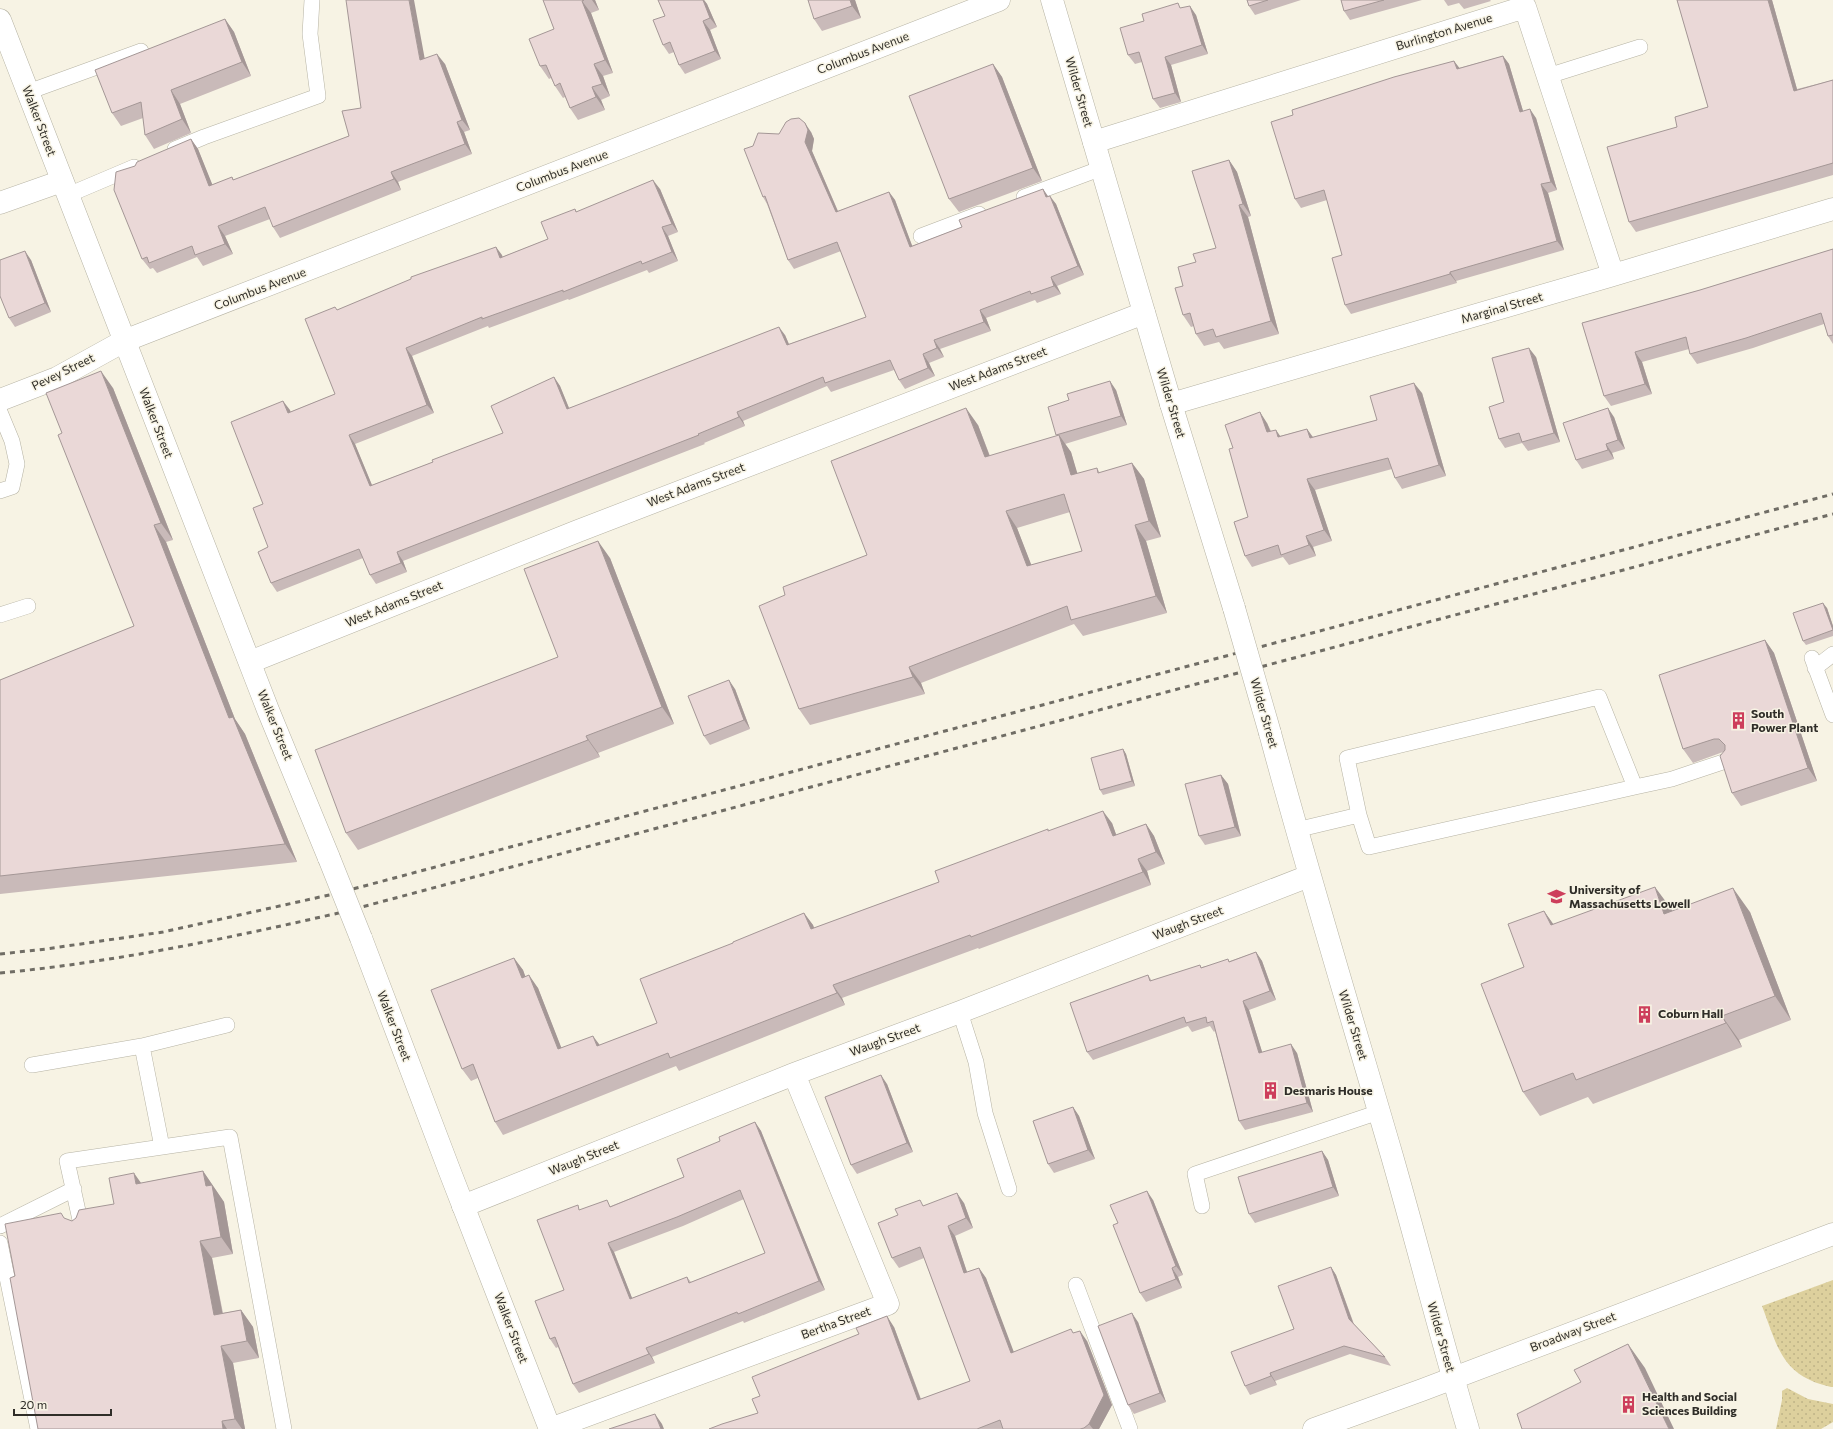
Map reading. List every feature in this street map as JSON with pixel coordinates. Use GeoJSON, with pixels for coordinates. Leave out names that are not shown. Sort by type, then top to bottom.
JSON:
{"type":"FeatureCollection","features":[{"type":"Feature","properties":{"kind":"street","name":"Columbus Avenue"},"geometry":{"type":"LineString","coordinates":[[124,341],[999,0]]}},
{"type":"Feature","properties":{"kind":"street","name":"Wilder Street"},"geometry":{"type":"LineString","coordinates":[[1052,0],[1171,404],[1234,608],[1309,876],[1379,1112],[1468,1429]]}},
{"type":"Feature","properties":{"kind":"street","name":"Burlington Avenue"},"geometry":{"type":"LineString","coordinates":[[1094,142],[1525,7],[1613,275]]}},
{"type":"Feature","properties":{"kind":"street","name":"Walker Street"},"geometry":{"type":"LineString","coordinates":[[0,20],[250,662],[361,938],[550,1429]]}},
{"type":"Feature","properties":{"kind":"street"},"geometry":{"type":"LineString","coordinates":[[0,203],[65,188]]}},
{"type":"Feature","properties":{"kind":"street","name":"Marginal Street"},"geometry":{"type":"LineString","coordinates":[[1171,404],[1833,209]]}},
{"type":"Feature","properties":{"kind":"street","name":"West Adams Street"},"geometry":{"type":"LineString","coordinates":[[250,662],[578,531],[1144,313]]}},
{"type":"Feature","properties":{"kind":"street","name":"Pevey Street"},"geometry":{"type":"LineString","coordinates":[[0,400],[57,378],[124,341]]}},
{"type":"Feature","properties":{"kind":"street","name":"Waugh Street"},"geometry":{"type":"LineString","coordinates":[[463,1206],[794,1074],[960,1012],[1309,876]]}},
{"type":"Feature","properties":{"kind":"street","name":"Bertha Street"},"geometry":{"type":"LineString","coordinates":[[550,1429],[888,1304],[794,1074]]}},
{"type":"Feature","properties":{"kind":"street","name":"Broadway Street"},"geometry":{"type":"LineString","coordinates":[[1314,1429],[1833,1234]]}},
{"type":"Feature","properties":{"kind":"lane"},"geometry":{"type":"LineString","coordinates":[[160,156],[204,137],[318,96],[310,34],[312,0]]}},
{"type":"Feature","properties":{"kind":"lane"},"geometry":{"type":"LineString","coordinates":[[1548,76],[1640,47]]}},
{"type":"Feature","properties":{"kind":"lane"},"geometry":{"type":"LineString","coordinates":[[28,92],[141,51]]}},
{"type":"Feature","properties":{"kind":"lane"},"geometry":{"type":"LineString","coordinates":[[65,188],[145,162]]}},
{"type":"Feature","properties":{"kind":"lane"},"geometry":{"type":"LineString","coordinates":[[1008,203],[1102,168]]}},
{"type":"Feature","properties":{"kind":"lane"},"geometry":{"type":"LineString","coordinates":[[921,236],[994,208]]}},
{"type":"Feature","properties":{"kind":"lane"},"geometry":{"type":"LineString","coordinates":[[0,412],[12,441],[17,464],[12,487],[0,491]]}},
{"type":"Feature","properties":{"kind":"lane"},"geometry":{"type":"LineString","coordinates":[[0,615],[28,606]]}},
{"type":"Feature","properties":{"kind":"lane"},"geometry":{"type":"LineString","coordinates":[[1833,654],[1814,663],[1833,715]]}},
{"type":"Feature","properties":{"kind":"lane"},"geometry":{"type":"LineString","coordinates":[[1635,787],[1599,697],[1347,758],[1359,815],[1369,847],[1672,779],[1726,761]]}},
{"type":"Feature","properties":{"kind":"lane"},"geometry":{"type":"LineString","coordinates":[[1296,830],[1359,815]]}},
{"type":"Feature","properties":{"kind":"lane"},"geometry":{"type":"LineString","coordinates":[[960,1012],[976,1062],[985,1113],[1009,1189]]}},
{"type":"Feature","properties":{"kind":"lane"},"geometry":{"type":"LineString","coordinates":[[32,1065],[142,1046],[227,1026]]}},
{"type":"Feature","properties":{"kind":"lane"},"geometry":{"type":"LineString","coordinates":[[142,1046],[162,1147]]}},
{"type":"Feature","properties":{"kind":"lane"},"geometry":{"type":"LineString","coordinates":[[1202,1206],[1195,1174],[1379,1112]]}},
{"type":"Feature","properties":{"kind":"lane"},"geometry":{"type":"LineString","coordinates":[[82,1229],[67,1161],[230,1137],[284,1429]]}},
{"type":"Feature","properties":{"kind":"lane"},"geometry":{"type":"LineString","coordinates":[[0,1226],[74,1190]]}},
{"type":"Feature","properties":{"kind":"lane"},"geometry":{"type":"LineString","coordinates":[[0,1243],[38,1429]]}},
{"type":"Feature","properties":{"kind":"lane"},"geometry":{"type":"LineString","coordinates":[[1076,1285],[1130,1429]]}},
{"type":"Feature","properties":{"kind":"shaded area"},"geometry":{"type":"Polygon","coordinates":[[[1833,1280],[1833,1387],[1831,1387],[1802,1376],[1792,1368],[1778,1347],[1762,1306],[1833,1280]]]}},
{"type":"Feature","properties":{"kind":"shaded area"},"geometry":{"type":"Polygon","coordinates":[[[1787,1388],[1808,1399],[1833,1404],[1833,1422],[1821,1429],[1776,1429],[1782,1400],[1782,1391],[1787,1388]]]}},
{"type":"Feature","properties":{"kind":"building"},"geometry":{"type":"Polygon","coordinates":[[[346,0],[409,0],[420,60],[437,54],[462,120],[457,122],[465,144],[391,172],[394,179],[273,227],[265,207],[218,226],[225,244],[195,255],[192,246],[149,263],[147,257],[142,259],[114,190],[116,172],[135,166],[137,162],[191,139],[209,186],[232,177],[233,180],[349,136],[342,111],[361,108],[346,0]]]}},
{"type":"Feature","properties":{"kind":"building"},"geometry":{"type":"Polygon","coordinates":[[[543,0],[584,0],[582,1],[605,60],[594,64],[602,84],[592,87],[596,97],[570,108],[560,83],[555,86],[546,65],[540,66],[529,39],[554,29],[543,0]]]}},
{"type":"Feature","properties":{"kind":"building"},"geometry":{"type":"Polygon","coordinates":[[[658,0],[703,0],[710,18],[703,21],[715,51],[679,65],[670,42],[663,45],[653,20],[665,16],[658,0]]]}},
{"type":"Feature","properties":{"kind":"building"},"geometry":{"type":"Polygon","coordinates":[[[808,0],[850,0],[852,6],[814,19],[808,0]]]}},
{"type":"Feature","properties":{"kind":"building"},"geometry":{"type":"Polygon","coordinates":[[[1247,0],[1268,0],[1249,6],[1247,0]]]}},
{"type":"Feature","properties":{"kind":"building"},"geometry":{"type":"Polygon","coordinates":[[[1341,0],[1384,0],[1344,11],[1341,0]]]}},
{"type":"Feature","properties":{"kind":"building"},"geometry":{"type":"Polygon","coordinates":[[[1677,0],[1768,0],[1794,91],[1833,80],[1833,163],[1629,222],[1607,147],[1677,127],[1675,117],[1708,107],[1677,0]]]}},
{"type":"Feature","properties":{"kind":"building"},"geometry":{"type":"Polygon","coordinates":[[[1178,3],[1180,8],[1190,6],[1202,45],[1165,57],[1175,93],[1153,99],[1139,52],[1128,55],[1120,28],[1144,21],[1142,14],[1178,3]]]}},
{"type":"Feature","properties":{"kind":"building"},"geometry":{"type":"Polygon","coordinates":[[[225,19],[242,62],[171,90],[182,119],[145,135],[141,102],[112,113],[95,70],[225,19]]]}},
{"type":"Feature","properties":{"kind":"building"},"geometry":{"type":"Polygon","coordinates":[[[1503,56],[1520,112],[1530,109],[1551,182],[1541,184],[1557,241],[1450,272],[1450,274],[1345,305],[1332,258],[1342,255],[1324,190],[1295,199],[1271,122],[1293,115],[1292,110],[1394,77],[1454,61],[1457,69],[1503,56]]]}},
{"type":"Feature","properties":{"kind":"building"},"geometry":{"type":"Polygon","coordinates":[[[993,64],[1033,168],[949,199],[909,96],[993,64]]]}},
{"type":"Feature","properties":{"kind":"building"},"geometry":{"type":"Polygon","coordinates":[[[799,118],[805,123],[808,130],[805,142],[836,212],[889,192],[910,247],[962,227],[959,220],[1043,189],[1046,197],[1050,196],[1078,266],[1051,277],[1054,286],[1031,294],[1030,291],[980,310],[984,322],[934,340],[937,348],[923,354],[928,368],[899,380],[890,360],[825,383],[823,377],[737,412],[739,417],[698,434],[699,435],[397,552],[401,563],[370,575],[359,549],[271,583],[258,552],[268,547],[253,508],[263,504],[231,422],[283,401],[288,413],[335,394],[305,319],[335,307],[337,310],[411,279],[411,277],[496,247],[500,258],[548,239],[541,222],[575,209],[576,212],[653,180],[672,224],[662,227],[672,252],[642,264],[641,261],[563,292],[563,290],[482,319],[482,317],[406,348],[427,405],[349,435],[370,486],[433,462],[432,460],[503,433],[491,406],[554,377],[567,409],[779,327],[787,345],[866,317],[837,242],[788,260],[765,196],[763,197],[744,149],[753,146],[758,133],[779,134],[786,122],[791,119],[799,118]]]}},
{"type":"Feature","properties":{"kind":"building"},"geometry":{"type":"Polygon","coordinates":[[[1229,160],[1243,204],[1239,205],[1271,321],[1216,337],[1213,329],[1196,334],[1190,313],[1183,315],[1175,288],[1183,286],[1178,267],[1196,262],[1193,254],[1216,248],[1192,171],[1229,160]]]}},
{"type":"Feature","properties":{"kind":"building"},"geometry":{"type":"Polygon","coordinates":[[[1833,249],[1833,335],[1828,336],[1821,313],[1746,338],[1690,354],[1686,337],[1635,352],[1645,384],[1604,396],[1582,323],[1700,290],[1833,249]]]}},
{"type":"Feature","properties":{"kind":"building"},"geometry":{"type":"Polygon","coordinates":[[[25,251],[45,303],[9,318],[0,296],[0,260],[25,251]]]}},
{"type":"Feature","properties":{"kind":"building"},"geometry":{"type":"Polygon","coordinates":[[[1529,348],[1554,433],[1522,442],[1519,433],[1499,439],[1489,407],[1504,402],[1492,358],[1529,348]]]}},
{"type":"Feature","properties":{"kind":"building"},"geometry":{"type":"Polygon","coordinates":[[[101,371],[161,523],[154,525],[229,718],[233,717],[285,844],[0,876],[0,680],[134,626],[58,435],[62,433],[46,393],[101,371]]]}},
{"type":"Feature","properties":{"kind":"building"},"geometry":{"type":"Polygon","coordinates":[[[1110,381],[1121,416],[1056,435],[1048,407],[1069,400],[1067,394],[1110,381]]]}},
{"type":"Feature","properties":{"kind":"building"},"geometry":{"type":"Polygon","coordinates":[[[1414,383],[1439,465],[1395,478],[1388,458],[1307,479],[1324,530],[1306,536],[1309,545],[1281,555],[1278,545],[1245,556],[1234,522],[1248,517],[1229,449],[1233,448],[1225,425],[1260,412],[1267,432],[1276,430],[1278,437],[1307,429],[1310,438],[1377,420],[1370,396],[1414,383]]]}},
{"type":"Feature","properties":{"kind":"building"},"geometry":{"type":"Polygon","coordinates":[[[966,408],[985,457],[1059,435],[1071,475],[1097,468],[1098,473],[1132,463],[1149,521],[1135,525],[1156,596],[1071,620],[1067,606],[909,667],[913,677],[799,709],[759,606],[785,595],[783,587],[867,555],[831,461],[966,408]],[[1064,494],[1006,511],[1027,566],[1082,551],[1064,494]]]}},
{"type":"Feature","properties":{"kind":"building"},"geometry":{"type":"Polygon","coordinates":[[[1608,408],[1618,440],[1606,444],[1608,450],[1576,460],[1563,423],[1608,408]]]}},
{"type":"Feature","properties":{"kind":"building"},"geometry":{"type":"Polygon","coordinates":[[[598,541],[662,707],[586,736],[588,740],[346,833],[315,750],[558,657],[524,569],[598,541]]]}},
{"type":"Feature","properties":{"kind":"building"},"geometry":{"type":"Polygon","coordinates":[[[1823,603],[1833,630],[1803,641],[1793,613],[1823,603]]]}},
{"type":"Feature","properties":{"kind":"building","name":"South Power Plant"},"geometry":{"type":"Polygon","coordinates":[[[1765,640],[1808,768],[1732,793],[1720,756],[1725,750],[1725,745],[1719,739],[1714,739],[1683,749],[1659,675],[1765,640]]]}},
{"type":"Feature","properties":{"kind":"building"},"geometry":{"type":"Polygon","coordinates":[[[729,680],[744,720],[704,736],[688,696],[729,680]]]}},
{"type":"Feature","properties":{"kind":"building"},"geometry":{"type":"Polygon","coordinates":[[[1123,749],[1132,781],[1100,790],[1091,758],[1123,749]]]}},
{"type":"Feature","properties":{"kind":"building"},"geometry":{"type":"Polygon","coordinates":[[[1221,775],[1235,827],[1199,836],[1185,784],[1221,775]]]}},
{"type":"Feature","properties":{"kind":"building"},"geometry":{"type":"Polygon","coordinates":[[[1103,811],[1113,836],[1146,824],[1156,852],[1138,859],[1143,872],[971,937],[970,935],[833,985],[837,993],[670,1058],[668,1053],[495,1122],[473,1064],[462,1069],[431,990],[514,958],[522,978],[529,975],[558,1049],[593,1036],[597,1046],[657,1023],[640,979],[733,943],[804,913],[811,929],[939,882],[935,871],[1048,829],[1048,831],[1103,811]]]}},
{"type":"Feature","properties":{"kind":"building","name":"Coburn Hall"},"geometry":{"type":"Polygon","coordinates":[[[1655,887],[1664,914],[1733,888],[1775,996],[1722,1016],[1726,1023],[1576,1080],[1573,1073],[1523,1092],[1481,984],[1524,967],[1508,924],[1544,911],[1551,925],[1655,887]]]}},
{"type":"Feature","properties":{"kind":"building"},"geometry":{"type":"Polygon","coordinates":[[[1256,952],[1270,991],[1243,1001],[1259,1053],[1291,1044],[1307,1103],[1239,1121],[1213,1021],[1207,1023],[1206,1017],[1186,1023],[1184,1017],[1087,1052],[1070,1003],[1148,975],[1150,981],[1200,965],[1201,968],[1228,959],[1229,962],[1256,952]]]}},
{"type":"Feature","properties":{"kind":"building"},"geometry":{"type":"Polygon","coordinates":[[[881,1075],[907,1143],[851,1165],[825,1097],[881,1075]]]}},
{"type":"Feature","properties":{"kind":"building"},"geometry":{"type":"Polygon","coordinates":[[[1073,1107],[1088,1150],[1048,1164],[1033,1121],[1073,1107]]]}},
{"type":"Feature","properties":{"kind":"building"},"geometry":{"type":"Polygon","coordinates":[[[755,1122],[819,1281],[738,1314],[737,1312],[646,1348],[649,1354],[573,1384],[555,1337],[550,1339],[535,1301],[564,1290],[537,1220],[578,1205],[579,1210],[607,1200],[610,1207],[684,1177],[677,1159],[720,1141],[719,1137],[755,1122]],[[740,1190],[677,1217],[608,1243],[630,1299],[687,1277],[689,1283],[765,1253],[740,1190]]]}},
{"type":"Feature","properties":{"kind":"building"},"geometry":{"type":"Polygon","coordinates":[[[1322,1151],[1333,1187],[1249,1214],[1238,1177],[1322,1151]]]}},
{"type":"Feature","properties":{"kind":"building"},"geometry":{"type":"Polygon","coordinates":[[[203,1171],[206,1186],[212,1185],[221,1237],[200,1241],[214,1315],[241,1310],[247,1341],[221,1346],[235,1419],[222,1421],[223,1429],[38,1429],[10,1278],[15,1276],[5,1224],[61,1213],[64,1218],[72,1221],[76,1218],[79,1210],[114,1204],[109,1178],[134,1173],[136,1184],[203,1171]]]}},
{"type":"Feature","properties":{"kind":"building"},"geometry":{"type":"Polygon","coordinates":[[[1147,1191],[1176,1266],[1172,1268],[1176,1279],[1140,1293],[1113,1225],[1118,1223],[1110,1205],[1147,1191]]]}},
{"type":"Feature","properties":{"kind":"building"},"geometry":{"type":"Polygon","coordinates":[[[957,1193],[966,1218],[948,1226],[964,1273],[979,1268],[1011,1353],[1071,1329],[1073,1333],[1080,1331],[1104,1395],[1089,1424],[1080,1429],[1003,1429],[1000,1420],[977,1429],[709,1429],[758,1413],[752,1399],[760,1396],[752,1377],[859,1334],[856,1328],[887,1316],[918,1400],[970,1381],[920,1247],[892,1258],[878,1223],[898,1215],[895,1209],[920,1200],[923,1206],[957,1193]]]}},
{"type":"Feature","properties":{"kind":"building"},"geometry":{"type":"Polygon","coordinates":[[[1331,1267],[1349,1319],[1385,1357],[1344,1346],[1270,1373],[1271,1376],[1245,1386],[1231,1352],[1294,1329],[1278,1286],[1331,1267]]]}},
{"type":"Feature","properties":{"kind":"building"},"geometry":{"type":"Polygon","coordinates":[[[1132,1313],[1160,1393],[1128,1405],[1098,1326],[1132,1313]]]}},
{"type":"Feature","properties":{"kind":"building"},"geometry":{"type":"Polygon","coordinates":[[[1628,1344],[1669,1429],[1522,1429],[1517,1414],[1581,1382],[1574,1370],[1628,1344]]]}},
{"type":"Feature","properties":{"kind":"building"},"geometry":{"type":"Polygon","coordinates":[[[655,1414],[661,1429],[609,1429],[655,1414]]]}},
{"type":"Feature","properties":{"kind":"railway"},"geometry":{"type":"LineString","coordinates":[[0,954],[163,932],[338,893],[1833,494]]}},
{"type":"Feature","properties":{"kind":"railway"},"geometry":{"type":"LineString","coordinates":[[0,973],[129,956],[258,931],[343,912],[1833,514]]}},
{"type":"Feature","properties":{"kind":"place","name":"South Power Plant"},"geometry":{"type":"Point","coordinates":[1738,721]}},
{"type":"Feature","properties":{"kind":"place","name":"University of Massachusetts Lowell"},"geometry":{"type":"Point","coordinates":[1556,897]}},
{"type":"Feature","properties":{"kind":"place","name":"Coburn Hall"},"geometry":{"type":"Point","coordinates":[1645,1014]}},
{"type":"Feature","properties":{"kind":"place","name":"Desmaris House"},"geometry":{"type":"Point","coordinates":[1271,1091]}},
{"type":"Feature","properties":{"kind":"place","name":"Health and Social Sciences Building"},"geometry":{"type":"Point","coordinates":[1629,1404]}}]}
